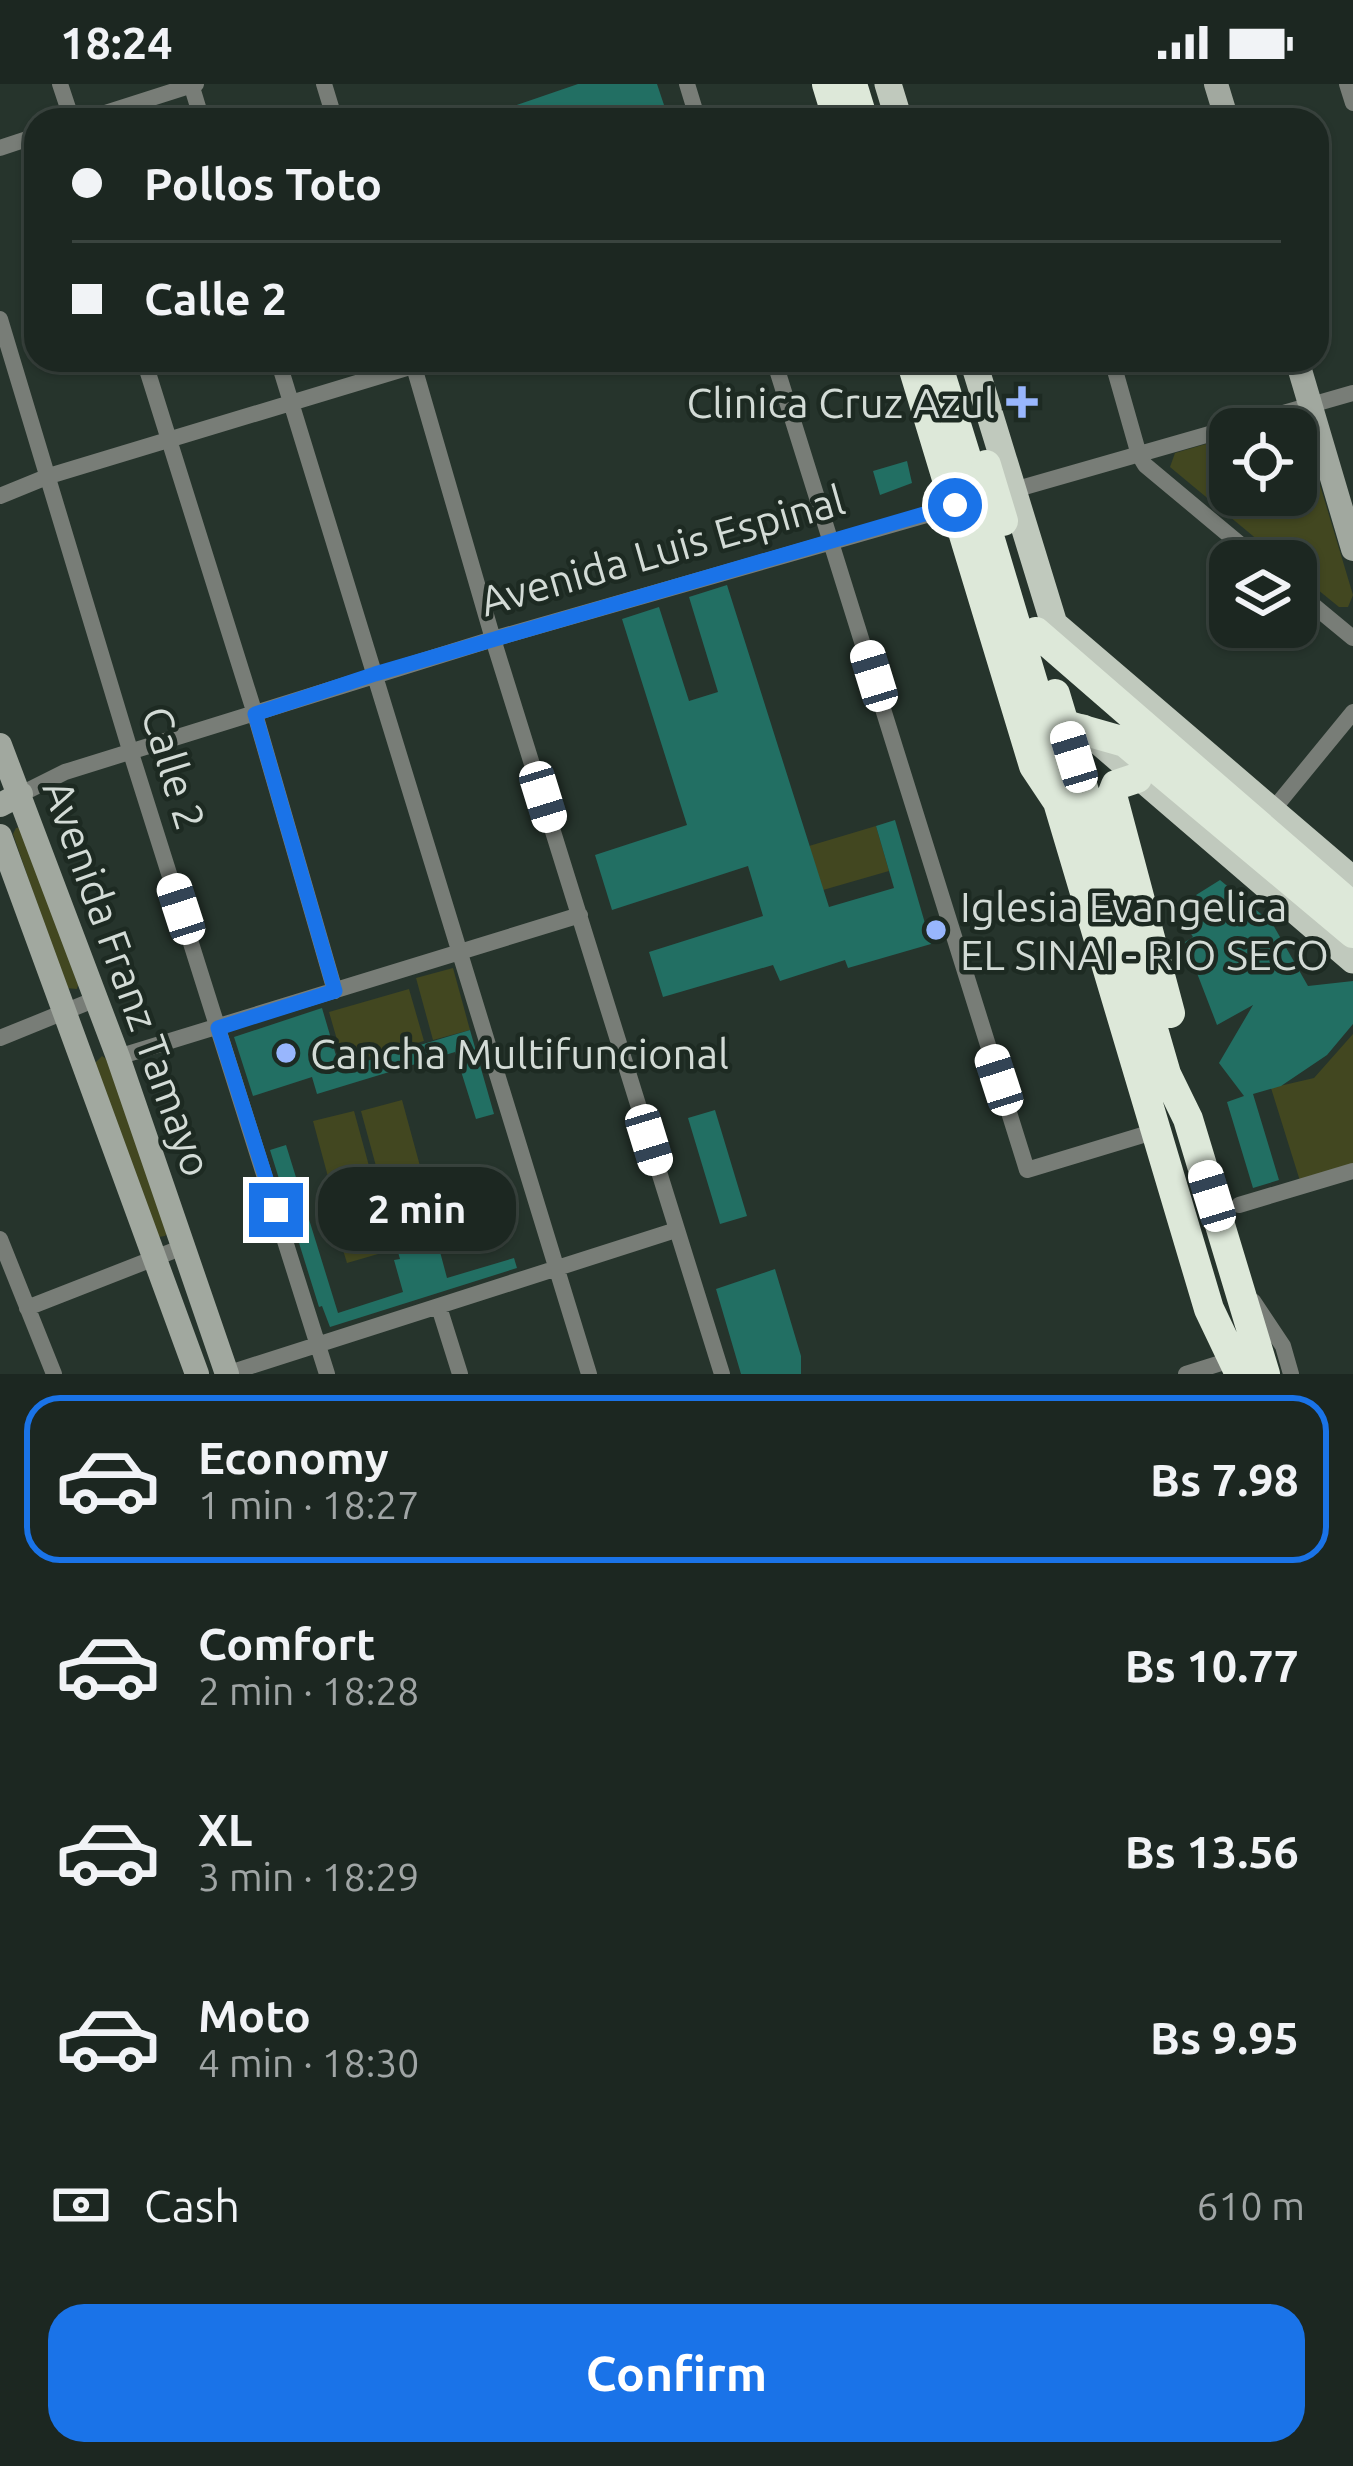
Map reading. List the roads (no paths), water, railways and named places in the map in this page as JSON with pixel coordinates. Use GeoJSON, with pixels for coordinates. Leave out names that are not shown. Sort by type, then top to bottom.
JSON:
{"type":"FeatureCollection","features":[{"type":"Feature","properties":{"kind":"highway"},"geometry":{"type":"LineString","coordinates":[[915,372],[1034,766],[1058,802]]}},
{"type":"Feature","properties":{"kind":"highway"},"geometry":{"type":"LineString","coordinates":[[942,372],[978,467]]}},
{"type":"Feature","properties":{"kind":"highway"},"geometry":{"type":"LineString","coordinates":[[957,372],[978,467],[1050,706],[1078,742],[1166,1073],[1188,1119],[1236,1274],[1238,1366]]}},
{"type":"Feature","properties":{"kind":"highway"},"geometry":{"type":"LineString","coordinates":[[994,523],[1046,628],[1353,907]]}},
{"type":"Feature","properties":{"kind":"highway"},"geometry":{"type":"LineString","coordinates":[[1046,628],[1058,802],[1209,1310],[1238,1366]]}},
{"type":"Feature","properties":{"kind":"highway"},"geometry":{"type":"LineString","coordinates":[[1078,742],[1125,742],[1353,933]]}},
{"type":"Feature","properties":{"kind":"highway"},"geometry":{"type":"LineString","coordinates":[[1137,778],[1116,785],[1112,795],[1186,1070],[1188,1119]]}},
{"type":"Feature","properties":{"kind":"main road"},"geometry":{"type":"LineString","coordinates":[[977,372],[1013,489],[1046,628],[1353,880]]}},
{"type":"Feature","properties":{"kind":"main road"},"geometry":{"type":"LineString","coordinates":[[1300,372],[1353,549]]}},
{"type":"Feature","properties":{"kind":"main road"},"geometry":{"type":"LineString","coordinates":[[1078,742],[1137,778],[1353,960]]}},
{"type":"Feature","properties":{"kind":"main road","name":"Avenida Franz Tamayo"},"geometry":{"type":"LineString","coordinates":[[0,746],[7,794],[96,999],[226,1374]]}},
{"type":"Feature","properties":{"kind":"main road","name":"Avenida Franz Tamayo"},"geometry":{"type":"LineString","coordinates":[[0,836],[196,1374]]}},
{"type":"Feature","properties":{"kind":"street"},"geometry":{"type":"LineString","coordinates":[[120,108],[193,84]]}},
{"type":"Feature","properties":{"kind":"street"},"geometry":{"type":"LineString","coordinates":[[1347,84],[1353,103]]}},
{"type":"Feature","properties":{"kind":"street","name":"Calle 2"},"geometry":{"type":"LineString","coordinates":[[0,320],[327,1374]]}},
{"type":"Feature","properties":{"kind":"street"},"geometry":{"type":"LineString","coordinates":[[147,372],[255,714],[335,991]]}},
{"type":"Feature","properties":{"kind":"street"},"geometry":{"type":"LineString","coordinates":[[282,372],[589,1374]]}},
{"type":"Feature","properties":{"kind":"street"},"geometry":{"type":"LineString","coordinates":[[0,496],[50,476],[385,372]]}},
{"type":"Feature","properties":{"kind":"street"},"geometry":{"type":"LineString","coordinates":[[415,372],[722,1374]]}},
{"type":"Feature","properties":{"kind":"street"},"geometry":{"type":"LineString","coordinates":[[778,372],[1027,1170],[1156,1131]]}},
{"type":"Feature","properties":{"kind":"street"},"geometry":{"type":"LineString","coordinates":[[1115,372],[1139,454],[1160,478],[1235,540]]}},
{"type":"Feature","properties":{"kind":"street","name":"Avenida Luis Espinal"},"geometry":{"type":"LineString","coordinates":[[7,794],[130,750],[375,674],[1353,393]]}},
{"type":"Feature","properties":{"kind":"street"},"geometry":{"type":"LineString","coordinates":[[1317,608],[1353,638]]}},
{"type":"Feature","properties":{"kind":"street"},"geometry":{"type":"LineString","coordinates":[[1272,811],[1353,712]]}},
{"type":"Feature","properties":{"kind":"street"},"geometry":{"type":"LineString","coordinates":[[118,1058],[580,915]]}},
{"type":"Feature","properties":{"kind":"street"},"geometry":{"type":"LineString","coordinates":[[0,1038],[96,999]]}},
{"type":"Feature","properties":{"kind":"street"},"geometry":{"type":"LineString","coordinates":[[1239,1205],[1353,1171]]}},
{"type":"Feature","properties":{"kind":"street"},"geometry":{"type":"LineString","coordinates":[[226,1374],[676,1230]]}},
{"type":"Feature","properties":{"kind":"street"},"geometry":{"type":"LineString","coordinates":[[27,1308],[183,1246]]}},
{"type":"Feature","properties":{"kind":"street"},"geometry":{"type":"LineString","coordinates":[[1,1247],[48,1372]]}},
{"type":"Feature","properties":{"kind":"street"},"geometry":{"type":"LineString","coordinates":[[1236,1274],[1282,1346],[1291,1374]]}},
{"type":"Feature","properties":{"kind":"street"},"geometry":{"type":"LineString","coordinates":[[439,1307],[460,1374]]}},
{"type":"Feature","properties":{"kind":"street"},"geometry":{"type":"LineString","coordinates":[[1186,1374],[1238,1366]]}},
{"type":"Feature","properties":{"kind":"place","name":"Clinica Cruz Azul"},"geometry":{"type":"Point","coordinates":[1022,402]}},
{"type":"Feature","properties":{"kind":"place","name":"Iglesia Evangelica EL SINAI - RIO SECO"},"geometry":{"type":"Point","coordinates":[936,930]}},
{"type":"Feature","properties":{"kind":"place","name":"Cancha Multifuncional"},"geometry":{"type":"Point","coordinates":[286,1053]}}]}
